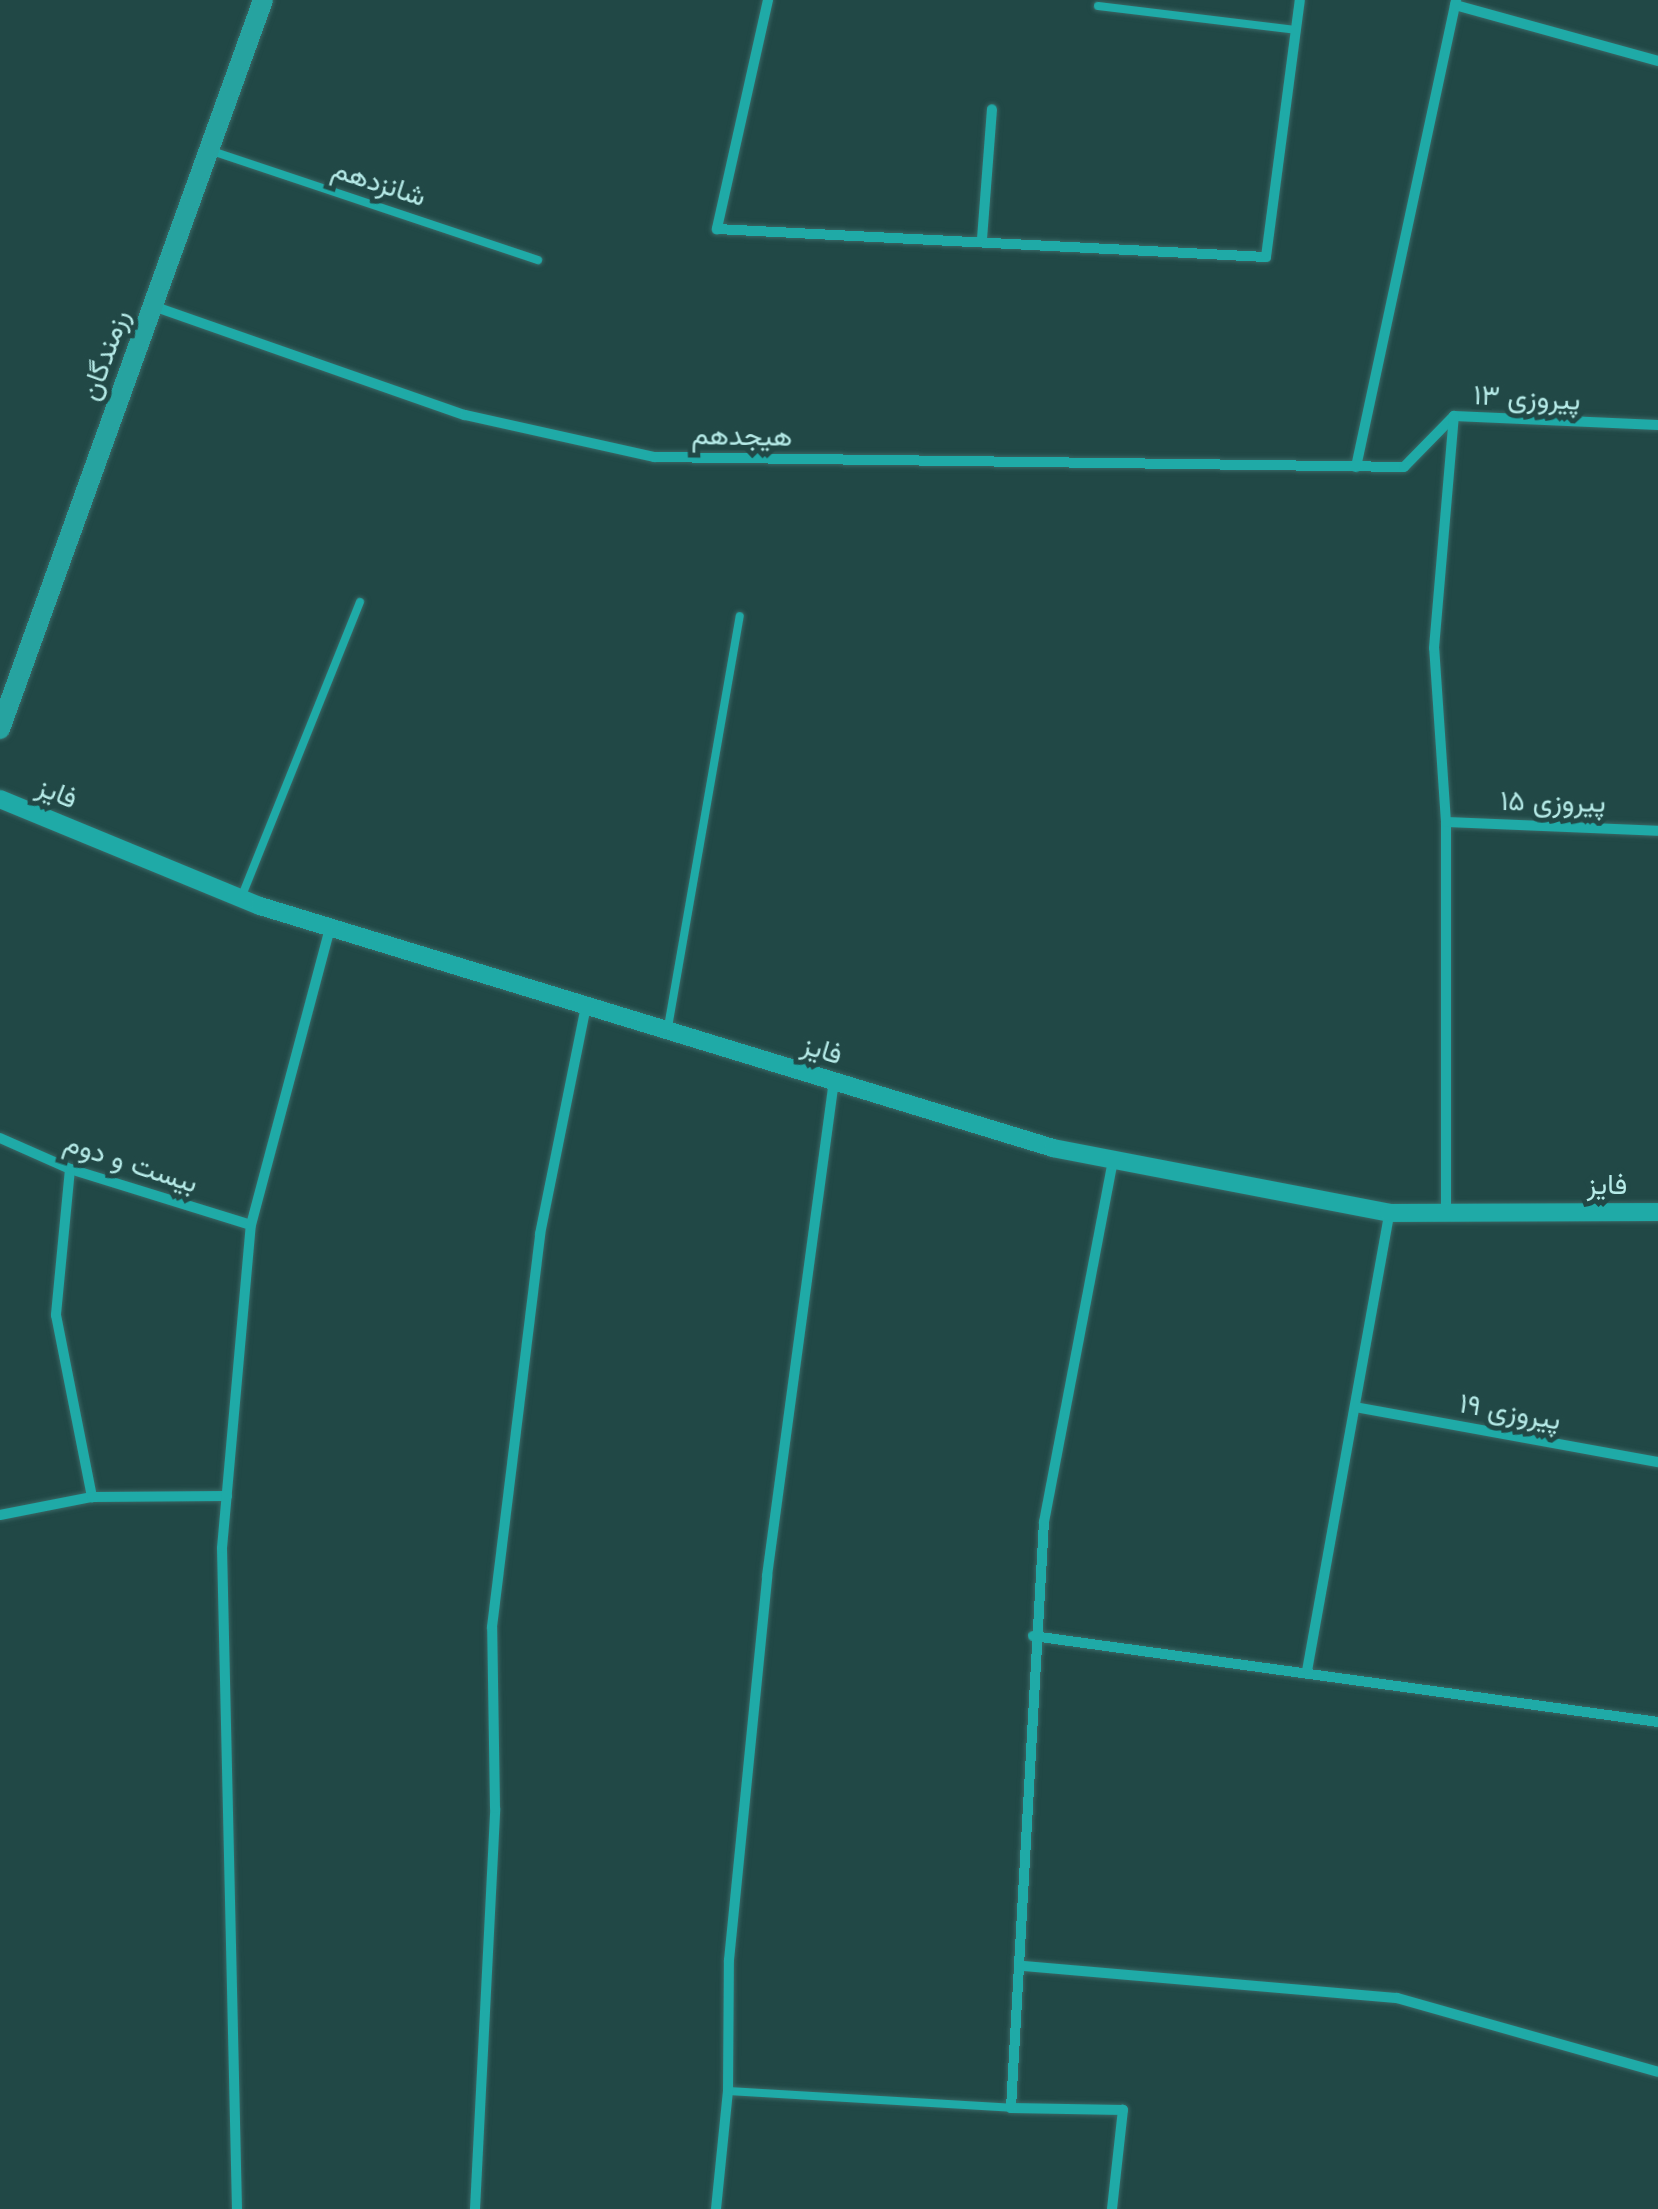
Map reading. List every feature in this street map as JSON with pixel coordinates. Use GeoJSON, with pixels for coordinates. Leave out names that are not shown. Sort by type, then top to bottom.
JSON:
{"type":"FeatureCollection","features":[{"type":"Feature","properties":{"kind":"main road","name":"رزمندگان"},"geometry":{"type":"LineString","coordinates":[[0,729],[205,149],[263,0]]}},
{"type":"Feature","properties":{"kind":"street"},"geometry":{"type":"LineString","coordinates":[[768,0],[717,229],[982,239],[1266,256],[1300,0]]}},
{"type":"Feature","properties":{"kind":"street"},"geometry":{"type":"LineString","coordinates":[[1356,467],[1455,2],[1658,60]]}},
{"type":"Feature","properties":{"kind":"street"},"geometry":{"type":"LineString","coordinates":[[982,239],[992,109]]}},
{"type":"Feature","properties":{"kind":"street","name":"هیجدهم"},"geometry":{"type":"LineString","coordinates":[[152,306],[465,415],[654,457],[1356,467]]}},
{"type":"Feature","properties":{"kind":"street"},"geometry":{"type":"LineString","coordinates":[[1446,1213],[1446,822],[1434,648],[1454,416]]}},
{"type":"Feature","properties":{"kind":"street","name":"پیروزی ۱۳"},"geometry":{"type":"LineString","coordinates":[[1356,467],[1404,468],[1454,416],[1658,425]]}},
{"type":"Feature","properties":{"kind":"street","name":"فایز"},"geometry":{"type":"LineString","coordinates":[[0,799],[241,898],[330,928],[834,1082],[1113,1160],[1389,1213],[1658,1212]]}},
{"type":"Feature","properties":{"kind":"street","name":"پیروزی ۱۵"},"geometry":{"type":"LineString","coordinates":[[1446,822],[1658,831]]}},
{"type":"Feature","properties":{"kind":"street"},"geometry":{"type":"LineString","coordinates":[[238,2209],[223,1586],[227,1496],[251,1225],[330,928]]}},
{"type":"Feature","properties":{"kind":"street"},"geometry":{"type":"LineString","coordinates":[[475,2209],[495,1808],[492,1627],[540,1234],[586,1006]]}},
{"type":"Feature","properties":{"kind":"street"},"geometry":{"type":"LineString","coordinates":[[716,2209],[728,2091],[729,1960],[767,1576],[834,1082]]}},
{"type":"Feature","properties":{"kind":"street","name":"بیست و دوم"},"geometry":{"type":"LineString","coordinates":[[0,1138],[70,1169],[251,1225]]}},
{"type":"Feature","properties":{"kind":"street"},"geometry":{"type":"LineString","coordinates":[[1112,2209],[1123,2110],[1011,2108],[1023,1966],[1033,1636],[1044,1522],[1113,1160]]}},
{"type":"Feature","properties":{"kind":"street"},"geometry":{"type":"LineString","coordinates":[[70,1169],[56,1315],[92,1497]]}},
{"type":"Feature","properties":{"kind":"street"},"geometry":{"type":"LineString","coordinates":[[1308,1672],[1389,1213]]}},
{"type":"Feature","properties":{"kind":"street","name":"پیروزی ۱۹"},"geometry":{"type":"LineString","coordinates":[[1354,1407],[1658,1462]]}},
{"type":"Feature","properties":{"kind":"street"},"geometry":{"type":"LineString","coordinates":[[0,1515],[92,1497],[227,1496]]}},
{"type":"Feature","properties":{"kind":"street"},"geometry":{"type":"LineString","coordinates":[[1033,1636],[1658,1722]]}},
{"type":"Feature","properties":{"kind":"street"},"geometry":{"type":"LineString","coordinates":[[1023,1966],[1397,1998],[1658,2072]]}},
{"type":"Feature","properties":{"kind":"lane"},"geometry":{"type":"LineString","coordinates":[[1098,6],[1296,30]]}},
{"type":"Feature","properties":{"kind":"lane","name":"شانزدهم"},"geometry":{"type":"LineString","coordinates":[[205,149],[538,260]]}},
{"type":"Feature","properties":{"kind":"lane"},"geometry":{"type":"LineString","coordinates":[[241,898],[360,602]]}},
{"type":"Feature","properties":{"kind":"lane"},"geometry":{"type":"LineString","coordinates":[[668,1032],[740,616]]}},
{"type":"Feature","properties":{"kind":"lane"},"geometry":{"type":"LineString","coordinates":[[728,2091],[1011,2108]]}}]}
